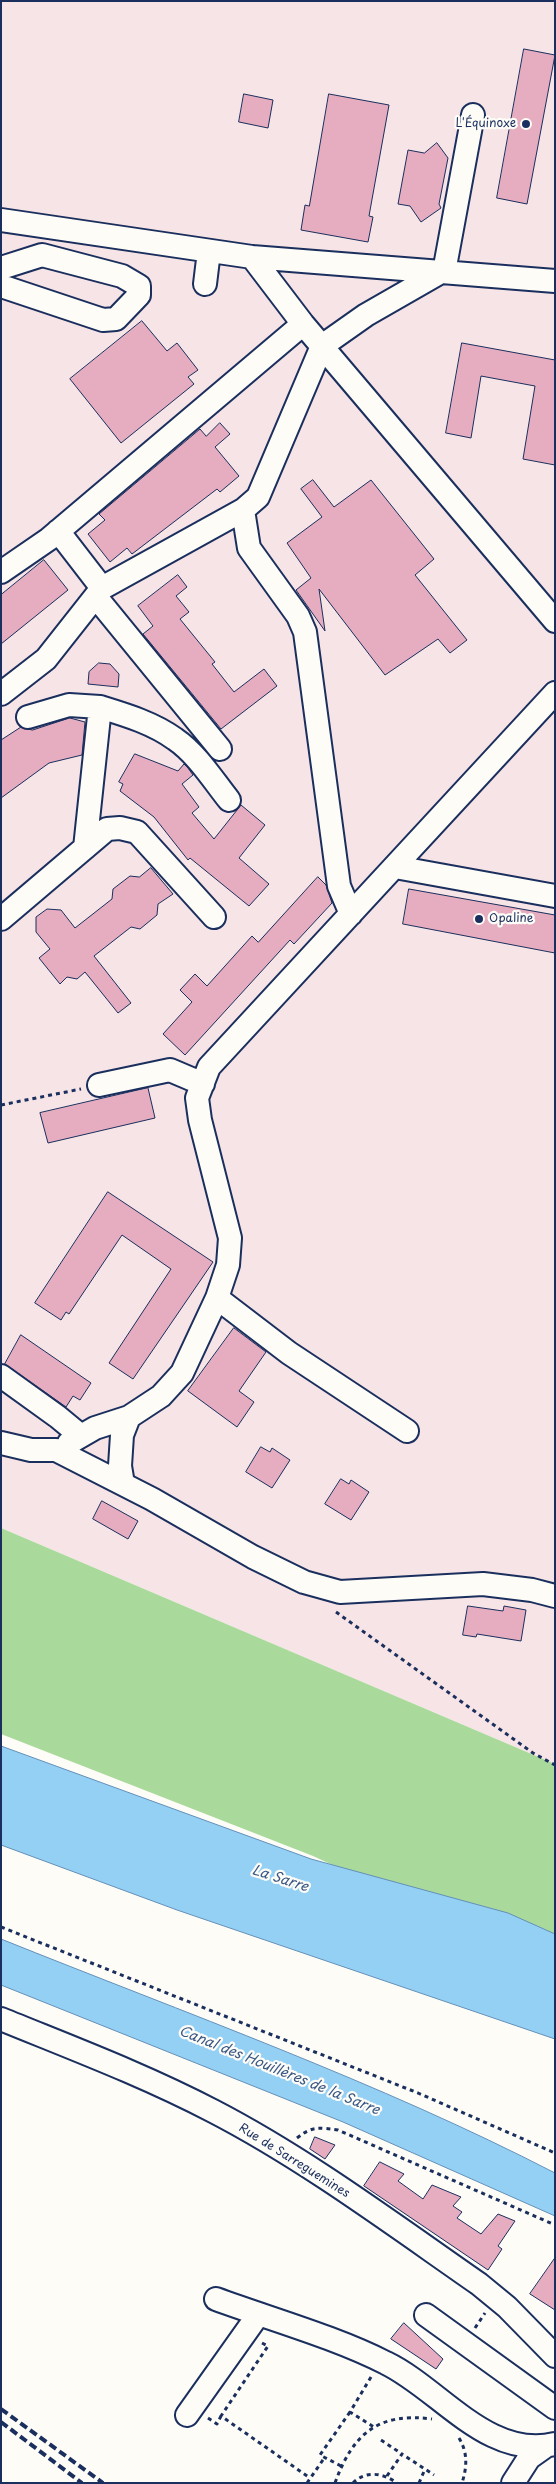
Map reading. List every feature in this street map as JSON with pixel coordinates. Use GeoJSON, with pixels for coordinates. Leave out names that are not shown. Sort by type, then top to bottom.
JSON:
{"type":"FeatureCollection","features":[{"type":"Feature","properties":{"kind":"street"},"geometry":{"type":"LineString","coordinates":[[443,272],[473,115]]}},
{"type":"Feature","properties":{"kind":"street"},"geometry":{"type":"LineString","coordinates":[[1,220],[252,257],[555,280]]}},
{"type":"Feature","properties":{"kind":"street"},"geometry":{"type":"LineString","coordinates":[[1,268],[42,255],[74,231]]}},
{"type":"Feature","properties":{"kind":"street"},"geometry":{"type":"LineString","coordinates":[[205,284],[209,251]]}},
{"type":"Feature","properties":{"kind":"street"},"geometry":{"type":"LineString","coordinates":[[1,286],[103,320],[116,319],[139,295],[138,286],[122,276],[42,255]]}},
{"type":"Feature","properties":{"kind":"street"},"geometry":{"type":"LineString","coordinates":[[252,257],[303,324],[555,621]]}},
{"type":"Feature","properties":{"kind":"street"},"geometry":{"type":"LineString","coordinates":[[1,694],[46,659],[99,592],[243,510],[258,497],[267,480],[322,346],[366,315],[443,272]]}},
{"type":"Feature","properties":{"kind":"street"},"geometry":{"type":"LineString","coordinates":[[1,572],[58,531],[303,324]]}},
{"type":"Feature","properties":{"kind":"street"},"geometry":{"type":"LineString","coordinates":[[243,510],[249,548],[298,616],[305,632],[339,886],[351,914]]}},
{"type":"Feature","properties":{"kind":"street"},"geometry":{"type":"LineString","coordinates":[[58,531],[99,592],[220,749]]}},
{"type":"Feature","properties":{"kind":"street"},"geometry":{"type":"LineString","coordinates":[[56,1450],[95,1428],[129,1417],[161,1396],[182,1373],[217,1298],[228,1265],[230,1238],[200,1120],[197,1098],[209,1067],[555,692]]}},
{"type":"Feature","properties":{"kind":"street"},"geometry":{"type":"LineString","coordinates":[[28,717],[69,705],[100,707],[131,716],[176,739],[198,761],[229,800]]}},
{"type":"Feature","properties":{"kind":"street"},"geometry":{"type":"LineString","coordinates":[[85,848],[100,707]]}},
{"type":"Feature","properties":{"kind":"street"},"geometry":{"type":"LineString","coordinates":[[1,919],[107,829],[120,828],[137,832],[214,916]]}},
{"type":"Feature","properties":{"kind":"street"},"geometry":{"type":"LineString","coordinates":[[395,866],[555,896]]}},
{"type":"Feature","properties":{"kind":"street"},"geometry":{"type":"LineString","coordinates":[[99,1085],[170,1070],[203,1084]]}},
{"type":"Feature","properties":{"kind":"street"},"geometry":{"type":"LineString","coordinates":[[217,1298],[290,1353],[406,1431]]}},
{"type":"Feature","properties":{"kind":"street"},"geometry":{"type":"LineString","coordinates":[[1,1376],[58,1416],[81,1436]]}},
{"type":"Feature","properties":{"kind":"street"},"geometry":{"type":"LineString","coordinates":[[123,1484],[120,1466],[122,1435],[129,1417]]}},
{"type":"Feature","properties":{"kind":"street"},"geometry":{"type":"LineString","coordinates":[[1,1443],[31,1450],[56,1450],[123,1484],[252,1557],[304,1582],[340,1592],[483,1584],[532,1590],[555,1596]]}},
{"type":"Feature","properties":{"kind":"street","name":"Rue de Sarreguemines"},"geometry":{"type":"LineString","coordinates":[[1,2019],[147,2079],[213,2111],[281,2150],[496,2297],[555,2356]]}},
{"type":"Feature","properties":{"kind":"street"},"geometry":{"type":"LineString","coordinates":[[216,2299],[381,2360],[484,2432],[509,2444],[551,2445]]}},
{"type":"Feature","properties":{"kind":"street"},"geometry":{"type":"LineString","coordinates":[[187,2415],[258,2315]]}},
{"type":"Feature","properties":{"kind":"street"},"geometry":{"type":"LineString","coordinates":[[426,2316],[555,2408]]}},
{"type":"Feature","properties":{"kind":"street"},"geometry":{"type":"LineString","coordinates":[[513,2483],[529,2458],[551,2445]]}},
{"type":"Feature","properties":{"kind":"path"},"geometry":{"type":"LineString","coordinates":[[1,1105],[99,1085]]}},
{"type":"Feature","properties":{"kind":"path"},"geometry":{"type":"LineString","coordinates":[[327,1588],[332,1609],[533,1753],[555,1766]]}},
{"type":"Feature","properties":{"kind":"path"},"geometry":{"type":"LineString","coordinates":[[1,1927],[418,2093],[555,2153]]}},
{"type":"Feature","properties":{"kind":"path"},"geometry":{"type":"LineString","coordinates":[[281,2150],[308,2130],[318,2128],[338,2130],[555,2226]]}},
{"type":"Feature","properties":{"kind":"path"},"geometry":{"type":"LineString","coordinates":[[465,2343],[496,2297]]}},
{"type":"Feature","properties":{"kind":"path"},"geometry":{"type":"LineString","coordinates":[[245,2334],[268,2346],[221,2416],[310,2478]]}},
{"type":"Feature","properties":{"kind":"path"},"geometry":{"type":"LineString","coordinates":[[341,2466],[320,2455],[350,2412],[381,2360]]}},
{"type":"Feature","properties":{"kind":"path"},"geometry":{"type":"LineString","coordinates":[[350,2412],[374,2427]]}},
{"type":"Feature","properties":{"kind":"path"},"geometry":{"type":"LineString","coordinates":[[336,2483],[341,2466],[362,2434],[381,2422],[409,2417],[432,2419],[439,2423]]}},
{"type":"Feature","properties":{"kind":"path"},"geometry":{"type":"LineString","coordinates":[[454,2430],[463,2446],[467,2466],[462,2483]]}},
{"type":"Feature","properties":{"kind":"path"},"geometry":{"type":"LineString","coordinates":[[381,2440],[434,2475]]}},
{"type":"Feature","properties":{"kind":"path"},"geometry":{"type":"LineString","coordinates":[[387,2476],[402,2454]]}},
{"type":"Feature","properties":{"kind":"path"},"geometry":{"type":"LineString","coordinates":[[307,2483],[325,2457]]}},
{"type":"Feature","properties":{"kind":"path"},"geometry":{"type":"LineString","coordinates":[[418,2483],[424,2469]]}},
{"type":"Feature","properties":{"kind":"path"},"geometry":{"type":"LineString","coordinates":[[353,2483],[358,2478],[371,2474],[387,2476],[391,2481],[397,2483]]}},
{"type":"Feature","properties":{"kind":"shaded area"},"geometry":{"type":"Polygon","coordinates":[[[1,1],[555,1],[555,1764],[1,1528],[1,1]]]}},
{"type":"Feature","properties":{"kind":"green space"},"geometry":{"type":"Polygon","coordinates":[[[1,1528],[555,1764],[555,1968],[313,1856],[1,1734],[1,1528]]]}},
{"type":"Feature","properties":{"kind":"water","name":"La Sarre"},"geometry":{"type":"Polygon","coordinates":[[[1,1746],[311,1859],[508,1913],[555,1934],[555,2039],[177,1910],[1,1845],[1,1746]]]}},
{"type":"Feature","properties":{"kind":"water","name":"Canal des Houillères de la Sarre"},"geometry":{"type":"Polygon","coordinates":[[[1,1939],[351,2078],[420,2108],[555,2173],[555,2216],[343,2122],[1,1985],[1,1939]]]}},
{"type":"Feature","properties":{"kind":"building","name":"L'Équinoxe"},"geometry":{"type":"Polygon","coordinates":[[[524,49],[555,55],[527,204],[497,198],[524,49]]]}},
{"type":"Feature","properties":{"kind":"building"},"geometry":{"type":"Polygon","coordinates":[[[244,94],[273,100],[268,128],[239,122],[244,94]]]}},
{"type":"Feature","properties":{"kind":"building"},"geometry":{"type":"Polygon","coordinates":[[[329,94],[389,105],[369,216],[373,217],[368,242],[301,230],[305,205],[309,206],[329,94]]]}},
{"type":"Feature","properties":{"kind":"building"},"geometry":{"type":"Polygon","coordinates":[[[437,143],[448,158],[439,204],[441,208],[421,222],[410,206],[398,204],[408,150],[424,153],[437,143]]]}},
{"type":"Feature","properties":{"kind":"building"},"geometry":{"type":"Polygon","coordinates":[[[142,321],[167,351],[177,343],[198,370],[188,377],[194,384],[121,443],[70,379],[142,321]]]}},
{"type":"Feature","properties":{"kind":"building"},"geometry":{"type":"Polygon","coordinates":[[[462,343],[555,360],[555,465],[523,459],[535,386],[481,376],[471,438],[446,433],[462,343]]]}},
{"type":"Feature","properties":{"kind":"building"},"geometry":{"type":"Polygon","coordinates":[[[220,423],[230,434],[215,447],[239,476],[220,492],[217,489],[132,554],[127,548],[110,562],[88,534],[105,520],[99,514],[200,429],[206,436],[220,423]]]}},
{"type":"Feature","properties":{"kind":"building"},"geometry":{"type":"Polygon","coordinates":[[[313,480],[334,507],[371,480],[434,559],[415,575],[467,640],[450,653],[438,639],[385,675],[319,589],[325,631],[296,590],[311,578],[287,543],[322,517],[301,489],[313,480]]]}},
{"type":"Feature","properties":{"kind":"building"},"geometry":{"type":"Polygon","coordinates":[[[44,560],[68,590],[1,644],[1,595],[44,560]]]}},
{"type":"Feature","properties":{"kind":"building"},"geometry":{"type":"Polygon","coordinates":[[[178,575],[187,587],[176,596],[189,612],[180,619],[215,662],[212,664],[234,692],[264,669],[277,686],[221,729],[143,634],[153,626],[138,606],[178,575]]]}},
{"type":"Feature","properties":{"kind":"building"},"geometry":{"type":"Polygon","coordinates":[[[99,663],[110,664],[119,674],[118,687],[88,684],[89,672],[99,663]]]}},
{"type":"Feature","properties":{"kind":"building"},"geometry":{"type":"Polygon","coordinates":[[[70,718],[85,722],[82,755],[49,763],[1,798],[1,740],[21,727],[32,730],[70,718]]]}},
{"type":"Feature","properties":{"kind":"building"},"geometry":{"type":"Polygon","coordinates":[[[135,754],[178,771],[184,764],[188,768],[193,775],[182,784],[199,807],[192,813],[214,839],[241,805],[265,825],[239,858],[269,884],[249,906],[190,858],[188,860],[154,817],[120,791],[123,784],[119,782],[135,754]]]}},
{"type":"Feature","properties":{"kind":"building"},"geometry":{"type":"Polygon","coordinates":[[[151,868],[173,894],[158,904],[157,915],[140,929],[131,927],[94,956],[131,1003],[118,1013],[85,972],[77,979],[67,977],[60,984],[39,958],[50,949],[36,932],[36,917],[47,909],[61,910],[75,928],[112,899],[113,889],[130,876],[139,877],[151,868]]]}},
{"type":"Feature","properties":{"kind":"building"},"geometry":{"type":"Polygon","coordinates":[[[318,877],[326,885],[332,903],[294,944],[290,940],[185,1055],[163,1034],[192,1002],[180,990],[195,974],[207,986],[252,936],[258,942],[318,877]]]}},
{"type":"Feature","properties":{"kind":"building","name":"Opaline"},"geometry":{"type":"Polygon","coordinates":[[[409,889],[555,915],[555,953],[403,924],[409,889]]]}},
{"type":"Feature","properties":{"kind":"building"},"geometry":{"type":"Polygon","coordinates":[[[148,1088],[155,1118],[48,1143],[40,1113],[148,1088]]]}},
{"type":"Feature","properties":{"kind":"building"},"geometry":{"type":"Polygon","coordinates":[[[108,1192],[213,1262],[133,1379],[109,1363],[171,1269],[122,1235],[69,1314],[66,1312],[61,1320],[35,1303],[108,1192]]]}},
{"type":"Feature","properties":{"kind":"building"},"geometry":{"type":"Polygon","coordinates":[[[234,1328],[266,1352],[239,1391],[254,1402],[237,1427],[188,1391],[234,1328]]]}},
{"type":"Feature","properties":{"kind":"building"},"geometry":{"type":"Polygon","coordinates":[[[21,1335],[91,1383],[80,1400],[73,1396],[66,1407],[5,1364],[21,1335]]]}},
{"type":"Feature","properties":{"kind":"building"},"geometry":{"type":"Polygon","coordinates":[[[261,1447],[270,1452],[272,1448],[290,1460],[272,1488],[246,1472],[261,1447]]]}},
{"type":"Feature","properties":{"kind":"building"},"geometry":{"type":"Polygon","coordinates":[[[341,1479],[349,1484],[351,1480],[369,1492],[351,1520],[325,1504],[341,1479]]]}},
{"type":"Feature","properties":{"kind":"building"},"geometry":{"type":"Polygon","coordinates":[[[102,1501],[138,1521],[128,1539],[93,1519],[102,1501]]]}},
{"type":"Feature","properties":{"kind":"building"},"geometry":{"type":"Polygon","coordinates":[[[468,1606],[503,1611],[504,1606],[526,1610],[521,1641],[477,1634],[476,1637],[463,1635],[468,1606]]]}},
{"type":"Feature","properties":{"kind":"building"},"geometry":{"type":"Polygon","coordinates":[[[315,2137],[335,2145],[325,2159],[310,2149],[315,2137]]]}},
{"type":"Feature","properties":{"kind":"building"},"geometry":{"type":"Polygon","coordinates":[[[380,2162],[404,2174],[398,2181],[423,2199],[432,2185],[461,2197],[453,2206],[462,2212],[457,2218],[481,2234],[498,2214],[515,2221],[498,2246],[502,2249],[488,2270],[364,2186],[380,2162]]]}},
{"type":"Feature","properties":{"kind":"building"},"geometry":{"type":"Polygon","coordinates":[[[555,2258],[555,2310],[530,2294],[555,2258]]]}},
{"type":"Feature","properties":{"kind":"building"},"geometry":{"type":"Polygon","coordinates":[[[404,2323],[443,2359],[436,2369],[391,2339],[404,2323]]]}},
{"type":"Feature","properties":{"kind":"railway"},"geometry":{"type":"LineString","coordinates":[[1,2409],[103,2483]]}},
{"type":"Feature","properties":{"kind":"railway"},"geometry":{"type":"LineString","coordinates":[[1,2422],[82,2483]]}},
{"type":"Feature","properties":{"kind":"place","name":"L'Équinoxe"},"geometry":{"type":"Point","coordinates":[526,124]}},
{"type":"Feature","properties":{"kind":"place","name":"Opaline"},"geometry":{"type":"Point","coordinates":[479,919]}}]}
